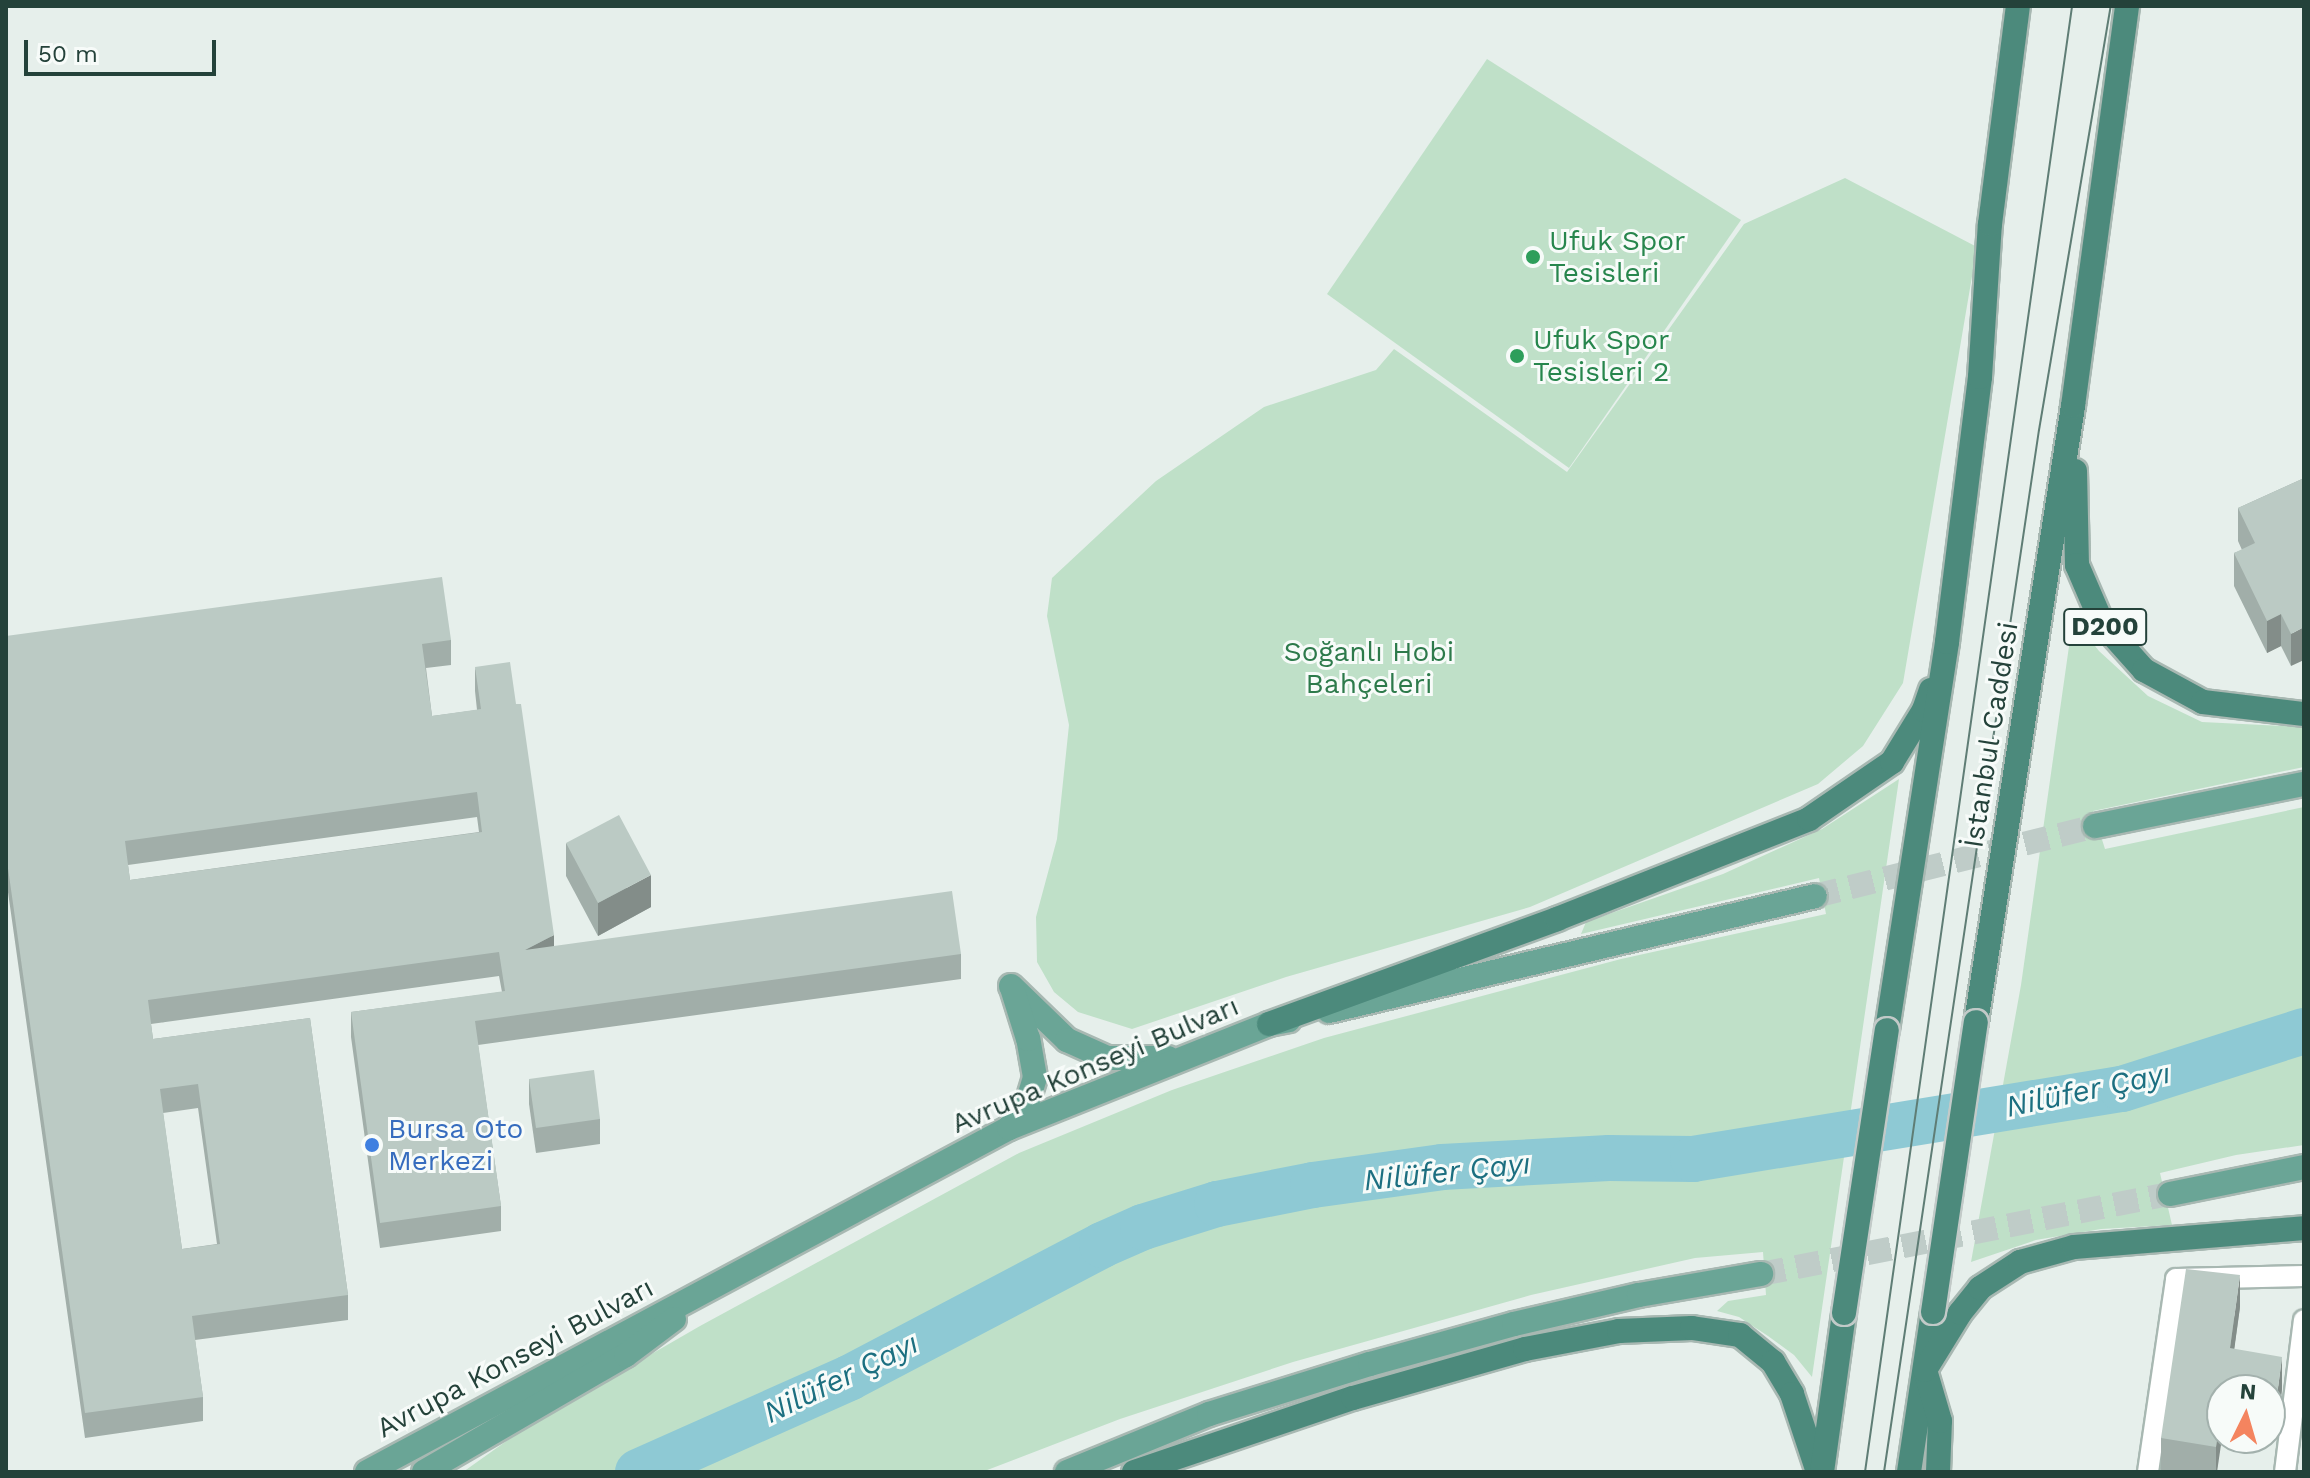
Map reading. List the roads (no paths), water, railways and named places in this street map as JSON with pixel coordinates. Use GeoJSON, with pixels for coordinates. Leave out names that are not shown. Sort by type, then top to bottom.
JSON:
{"type":"FeatureCollection","features":[{"type":"Feature","properties":{"kind":"highway","name":"İstanbul Caddesi"},"geometry":{"type":"LineString","coordinates":[[1820,1472],[1947,642],[1980,377],[1990,224],[2018,6]]}},
{"type":"Feature","properties":{"kind":"highway","name":"İstanbul Caddesi"},"geometry":{"type":"LineString","coordinates":[[1909,1472],[2073,406],[2127,6]]}},
{"type":"Feature","properties":{"kind":"highway","name":"D200"},"geometry":{"type":"LineString","coordinates":[[2073,406],[2077,565],[2102,623],[2144,670],[2203,702],[2304,714]]}},
{"type":"Feature","properties":{"kind":"highway"},"geometry":{"type":"LineString","coordinates":[[1269,1024],[1557,919],[1809,819],[1892,762],[1924,710],[1947,642]]}},
{"type":"Feature","properties":{"kind":"highway"},"geometry":{"type":"LineString","coordinates":[[1938,1472],[1940,1421],[1925,1370],[1960,1313],[1980,1288],[2033,1258],[2074,1247],[2304,1228]]}},
{"type":"Feature","properties":{"kind":"highway"},"geometry":{"type":"LineString","coordinates":[[1134,1472],[1353,1398],[1525,1349],[1619,1331],[1692,1328],[1740,1335],[1773,1362],[1792,1394],[1820,1472]]}},
{"type":"Feature","properties":{"kind":"main road"},"geometry":{"type":"LineString","coordinates":[[2095,826],[2304,784]]}},
{"type":"Feature","properties":{"kind":"main road","name":"Avrupa Konseyi Bulvarı"},"geometry":{"type":"LineString","coordinates":[[367,1472],[1009,1128],[1182,1058],[1269,1024],[1667,934],[1815,896]]}},
{"type":"Feature","properties":{"kind":"main road"},"geometry":{"type":"LineString","coordinates":[[1009,1128],[1026,1107],[1035,1077],[1028,1039],[1011,986],[1067,1040],[1107,1058],[1182,1058]]}},
{"type":"Feature","properties":{"kind":"main road"},"geometry":{"type":"LineString","coordinates":[[2170,1194],[2304,1167]]}},
{"type":"Feature","properties":{"kind":"main road"},"geometry":{"type":"LineString","coordinates":[[424,1472],[626,1355],[744,1268]]}},
{"type":"Feature","properties":{"kind":"main road"},"geometry":{"type":"LineString","coordinates":[[1067,1472],[1209,1414],[1370,1364],[1514,1324],[1639,1295],[1761,1274]]}},
{"type":"Feature","properties":{"kind":"street"},"geometry":{"type":"LineString","coordinates":[[2148,1472],[2176,1279],[2304,1276]]}},
{"type":"Feature","properties":{"kind":"street"},"geometry":{"type":"LineString","coordinates":[[2285,1472],[2304,1320]]}},
{"type":"Feature","properties":{"kind":"waterway","name":"Nilüfer Çayı"},"geometry":{"type":"LineString","coordinates":[[638,1472],[849,1378],[1102,1245],[1143,1227],[1217,1204],[1313,1185],[1442,1167],[1609,1158],[1693,1159],[2122,1089],[2304,1031]]}},
{"type":"Feature","properties":{"kind":"tunnel"},"geometry":{"type":"LineString","coordinates":[[1815,896],[2095,826]]}},
{"type":"Feature","properties":{"kind":"tunnel"},"geometry":{"type":"LineString","coordinates":[[1761,1274],[2170,1194]]}},
{"type":"Feature","properties":{"kind":"tram line"},"geometry":{"type":"LineString","coordinates":[[1865,1472],[2072,6]]}},
{"type":"Feature","properties":{"kind":"tram line"},"geometry":{"type":"LineString","coordinates":[[1884,1472],[2039,430],[2111,6]]}},
{"type":"Feature","properties":{"kind":"place","name":"Ufuk Spor Tesisleri"},"geometry":{"type":"Point","coordinates":[1533,257]}},
{"type":"Feature","properties":{"kind":"place","name":"Ufuk Spor Tesisleri 2"},"geometry":{"type":"Point","coordinates":[1517,356]}},
{"type":"Feature","properties":{"kind":"place","name":"Bursa Oto Merkezi"},"geometry":{"type":"Point","coordinates":[372,1145]}},
{"type":"Feature","properties":{"kind":"park label","name":"Soğanlı Hobi Bahçeleri"},"geometry":{"type":"Point","coordinates":[1369,668]}}]}
